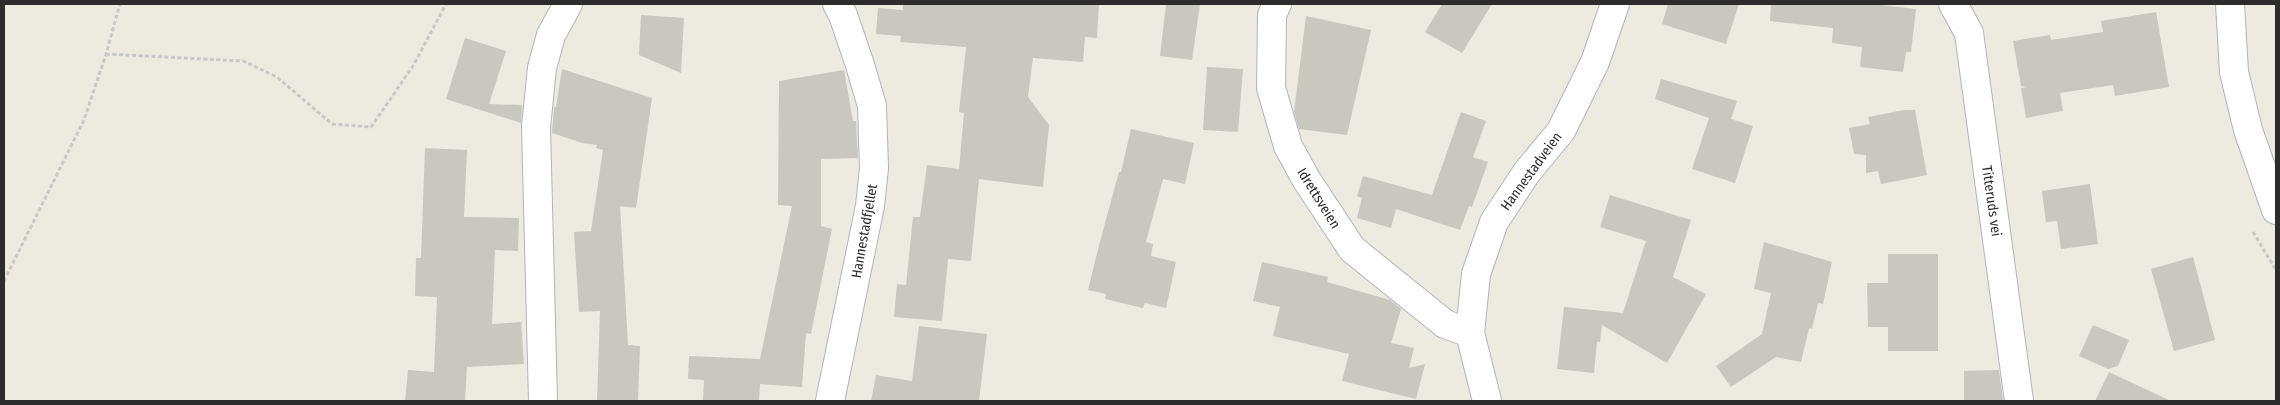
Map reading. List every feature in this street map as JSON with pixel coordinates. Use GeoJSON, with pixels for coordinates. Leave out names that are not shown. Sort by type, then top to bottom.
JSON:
{"type":"FeatureCollection","features":[{"type":"Feature","properties":{"kind":"street"},"geometry":{"type":"LineString","coordinates":[[543,401],[536,127],[542,68],[552,34],[568,4]]}},
{"type":"Feature","properties":{"kind":"street","name":"Hannestadfjellet"},"geometry":{"type":"LineString","coordinates":[[830,401],[870,206],[874,168],[872,106],[860,65],[837,4]]}},
{"type":"Feature","properties":{"kind":"street","name":"Idrettsveien"},"geometry":{"type":"LineString","coordinates":[[1277,4],[1272,15],[1271,88],[1288,146],[1306,179],[1352,249],[1445,324],[1470,333]]}},
{"type":"Feature","properties":{"kind":"street","name":"Hannestadveien"},"geometry":{"type":"LineString","coordinates":[[1487,401],[1470,333],[1476,274],[1494,222],[1527,172],[1561,131],[1595,62],[1615,4]]}},
{"type":"Feature","properties":{"kind":"street","name":"Titteruds vei"},"geometry":{"type":"LineString","coordinates":[[1953,4],[1969,33],[2019,401]]}},
{"type":"Feature","properties":{"kind":"street"},"geometry":{"type":"LineString","coordinates":[[2230,4],[2237,82],[2248,130],[2276,210]]}},
{"type":"Feature","properties":{"kind":"path"},"geometry":{"type":"LineString","coordinates":[[4,282],[84,120],[120,4]]}},
{"type":"Feature","properties":{"kind":"path"},"geometry":{"type":"LineString","coordinates":[[106,54],[243,61],[277,77],[332,124],[371,127],[413,66],[446,4]]}},
{"type":"Feature","properties":{"kind":"building"},"geometry":{"type":"Polygon","coordinates":[[[903,4],[1099,4],[1097,38],[1085,37],[1083,62],[1033,58],[1028,97],[1049,125],[1043,187],[979,179],[971,261],[948,259],[942,321],[894,317],[897,284],[906,285],[913,217],[920,217],[927,165],[959,169],[964,113],[959,112],[966,47],[900,42],[901,36],[876,34],[878,8],[903,10],[903,4]]]}},
{"type":"Feature","properties":{"kind":"building"},"geometry":{"type":"Polygon","coordinates":[[[1166,4],[1200,4],[1192,60],[1160,56],[1166,4]]]}},
{"type":"Feature","properties":{"kind":"building"},"geometry":{"type":"Polygon","coordinates":[[[1442,4],[1492,4],[1462,53],[1425,32],[1442,4]]]}},
{"type":"Feature","properties":{"kind":"building"},"geometry":{"type":"Polygon","coordinates":[[[1668,4],[1739,4],[1726,44],[1662,24],[1668,4]]]}},
{"type":"Feature","properties":{"kind":"building"},"geometry":{"type":"Polygon","coordinates":[[[1771,4],[1872,4],[1916,9],[1911,52],[1906,52],[1903,72],[1860,67],[1862,47],[1832,43],[1833,28],[1770,21],[1771,4]]]}},
{"type":"Feature","properties":{"kind":"building"},"geometry":{"type":"Polygon","coordinates":[[[2156,12],[2169,87],[2115,96],[2113,85],[2060,93],[2063,111],[2026,118],[2021,88],[2027,87],[2021,86],[2013,41],[2050,35],[2051,40],[2103,32],[2101,21],[2156,12]]]}},
{"type":"Feature","properties":{"kind":"building"},"geometry":{"type":"Polygon","coordinates":[[[641,15],[684,18],[681,73],[639,55],[641,15]]]}},
{"type":"Feature","properties":{"kind":"building"},"geometry":{"type":"Polygon","coordinates":[[[1306,16],[1371,30],[1347,135],[1299,129],[1294,112],[1306,16]]]}},
{"type":"Feature","properties":{"kind":"building"},"geometry":{"type":"Polygon","coordinates":[[[465,38],[506,51],[489,104],[522,105],[521,123],[446,99],[465,38]]]}},
{"type":"Feature","properties":{"kind":"building"},"geometry":{"type":"Polygon","coordinates":[[[1207,67],[1243,69],[1238,132],[1203,130],[1207,67]]]}},
{"type":"Feature","properties":{"kind":"building"},"geometry":{"type":"Polygon","coordinates":[[[562,69],[652,98],[636,208],[620,206],[628,345],[640,346],[638,401],[597,401],[600,311],[579,312],[574,232],[591,231],[603,150],[596,148],[597,145],[582,143],[552,133],[554,107],[556,107],[562,69]]]}},
{"type":"Feature","properties":{"kind":"building"},"geometry":{"type":"Polygon","coordinates":[[[844,70],[853,121],[856,121],[858,158],[821,159],[821,226],[832,229],[811,334],[806,333],[802,387],[760,384],[759,401],[703,401],[704,380],[688,379],[689,356],[760,359],[792,206],[778,205],[779,81],[844,70]]]}},
{"type":"Feature","properties":{"kind":"building"},"geometry":{"type":"Polygon","coordinates":[[[1661,79],[1737,101],[1731,119],[1753,126],[1735,183],[1692,169],[1709,118],[1655,99],[1661,79]]]}},
{"type":"Feature","properties":{"kind":"building"},"geometry":{"type":"Polygon","coordinates":[[[1904,110],[1915,110],[1927,175],[1881,184],[1878,171],[1866,173],[1866,155],[1854,154],[1849,128],[1870,124],[1868,117],[1904,110]]]}},
{"type":"Feature","properties":{"kind":"building"},"geometry":{"type":"Polygon","coordinates":[[[1461,112],[1486,121],[1473,157],[1488,162],[1472,207],[1469,206],[1460,230],[1396,209],[1391,228],[1357,218],[1362,198],[1357,196],[1363,176],[1432,195],[1461,112]]]}},
{"type":"Feature","properties":{"kind":"building"},"geometry":{"type":"Polygon","coordinates":[[[1131,129],[1194,143],[1185,184],[1163,179],[1146,242],[1153,244],[1151,256],[1176,262],[1166,308],[1145,303],[1143,308],[1105,299],[1106,294],[1088,290],[1131,129]]]}},
{"type":"Feature","properties":{"kind":"building"},"geometry":{"type":"Polygon","coordinates":[[[425,148],[467,150],[464,217],[519,218],[518,251],[495,250],[492,324],[521,322],[524,364],[467,367],[465,401],[405,401],[408,370],[434,372],[437,297],[415,296],[416,258],[421,258],[425,148]]]}},
{"type":"Feature","properties":{"kind":"building"},"geometry":{"type":"Polygon","coordinates":[[[2090,184],[2098,244],[2061,249],[2057,221],[2046,222],[2042,191],[2090,184]]]}},
{"type":"Feature","properties":{"kind":"building"},"geometry":{"type":"Polygon","coordinates":[[[1610,195],[1691,220],[1673,277],[1706,294],[1667,363],[1602,325],[1600,342],[1597,342],[1594,373],[1557,369],[1564,307],[1623,313],[1646,241],[1600,227],[1610,195]]]}},
{"type":"Feature","properties":{"kind":"building"},"geometry":{"type":"Polygon","coordinates":[[[1764,242],[1832,262],[1823,304],[1818,303],[1812,329],[1809,328],[1801,362],[1776,357],[1731,387],[1716,366],[1762,334],[1771,293],[1754,289],[1764,242]]]}},
{"type":"Feature","properties":{"kind":"building"},"geometry":{"type":"Polygon","coordinates":[[[1888,254],[1938,254],[1938,351],[1888,351],[1888,327],[1868,327],[1867,283],[1888,283],[1888,254]]]}},
{"type":"Feature","properties":{"kind":"building"},"geometry":{"type":"Polygon","coordinates":[[[2193,257],[2215,340],[2174,351],[2151,269],[2193,257]]]}},
{"type":"Feature","properties":{"kind":"building"},"geometry":{"type":"Polygon","coordinates":[[[1262,262],[1328,277],[1327,282],[1390,300],[1401,309],[1391,343],[1414,348],[1409,368],[1425,364],[1416,399],[1342,381],[1349,354],[1273,336],[1280,307],[1253,301],[1262,262]]]}},
{"type":"Feature","properties":{"kind":"building"},"geometry":{"type":"Polygon","coordinates":[[[2093,325],[2129,340],[2118,366],[2108,369],[2079,356],[2093,325]]]}},
{"type":"Feature","properties":{"kind":"building"},"geometry":{"type":"Polygon","coordinates":[[[919,326],[987,334],[979,401],[871,401],[876,375],[912,381],[919,326]]]}},
{"type":"Feature","properties":{"kind":"building"},"geometry":{"type":"Polygon","coordinates":[[[1999,370],[2003,401],[1964,401],[1964,371],[1999,370]]]}},
{"type":"Feature","properties":{"kind":"building"},"geometry":{"type":"Polygon","coordinates":[[[2109,372],[2171,401],[2095,401],[2109,372]]]}}]}
